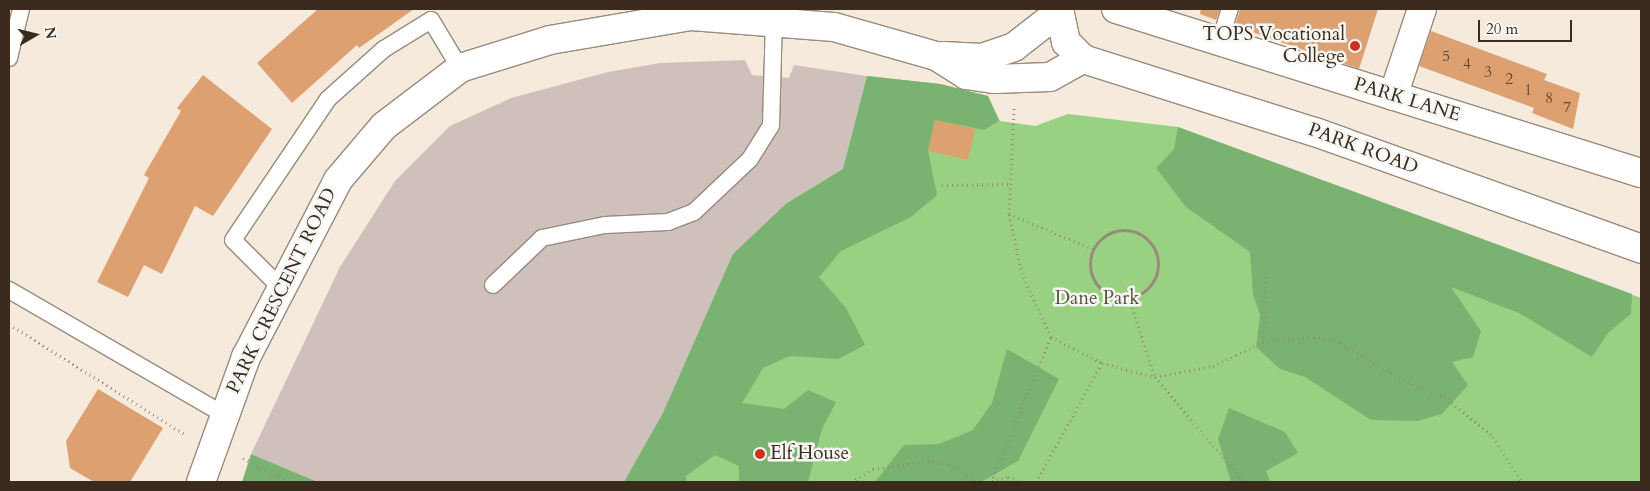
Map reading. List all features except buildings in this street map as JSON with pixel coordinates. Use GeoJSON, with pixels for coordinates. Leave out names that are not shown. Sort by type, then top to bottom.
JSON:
{"type":"FeatureCollection","features":[{"type":"Feature","properties":{"kind":"street","name":"PARK LANE"},"geometry":{"type":"LineString","coordinates":[[1116,9],[1641,174]]}},
{"type":"Feature","properties":{"kind":"street"},"geometry":{"type":"LineString","coordinates":[[1393,96],[1422,9]]}},
{"type":"Feature","properties":{"kind":"street"},"geometry":{"type":"LineString","coordinates":[[1059,10],[1066,42],[1083,59]]}},
{"type":"Feature","properties":{"kind":"street","name":"PARK CRESCENT ROAD"},"geometry":{"type":"LineString","coordinates":[[201,482],[222,414],[280,287],[338,180],[384,126],[460,68],[550,40],[627,25],[691,16],[774,19],[844,29],[936,56],[982,58],[1014,46],[1059,10]]}},
{"type":"Feature","properties":{"kind":"street","name":"PARK CRESCENT ROAD"},"geometry":{"type":"LineString","coordinates":[[936,56],[966,75],[1017,80],[1050,77],[1083,59]]}},
{"type":"Feature","properties":{"kind":"street","name":"PARK ROAD"},"geometry":{"type":"LineString","coordinates":[[1083,59],[1315,132],[1641,249]]}},
{"type":"Feature","properties":{"kind":"lane"},"geometry":{"type":"LineString","coordinates":[[9,58],[21,9]]}},
{"type":"Feature","properties":{"kind":"lane"},"geometry":{"type":"LineString","coordinates":[[1220,41],[1230,9]]}},
{"type":"Feature","properties":{"kind":"lane"},"geometry":{"type":"LineString","coordinates":[[493,286],[542,238],[605,225],[668,222],[694,212],[750,160],[771,126],[774,19]]}},
{"type":"Feature","properties":{"kind":"lane"},"geometry":{"type":"LineString","coordinates":[[280,287],[233,240],[328,99],[384,49],[430,20],[460,68]]}},
{"type":"Feature","properties":{"kind":"lane"},"geometry":{"type":"LineString","coordinates":[[9,290],[222,414]]}},
{"type":"Feature","properties":{"kind":"path"},"geometry":{"type":"LineString","coordinates":[[1017,80],[1009,214],[1022,274],[1051,337],[1102,363],[1155,377],[1213,366],[1262,342],[1314,337],[1340,342],[1390,373],[1425,386],[1493,437],[1522,482]]}},
{"type":"Feature","properties":{"kind":"path"},"geometry":{"type":"LineString","coordinates":[[942,185],[1010,184]]}},
{"type":"Feature","properties":{"kind":"path"},"geometry":{"type":"LineString","coordinates":[[1009,214],[1092,249]]}},
{"type":"Feature","properties":{"kind":"path"},"geometry":{"type":"LineString","coordinates":[[1120,229],[1132,230],[1151,242],[1158,264],[1156,276],[1141,294],[1130,298],[1109,295],[1097,284],[1090,270],[1092,249],[1109,233],[1120,229]]}},
{"type":"Feature","properties":{"kind":"path"},"geometry":{"type":"LineString","coordinates":[[1262,342],[1265,273]]}},
{"type":"Feature","properties":{"kind":"path"},"geometry":{"type":"LineString","coordinates":[[1130,298],[1155,377],[1244,482]]}},
{"type":"Feature","properties":{"kind":"path"},"geometry":{"type":"LineString","coordinates":[[9,324],[181,432],[209,454],[233,445],[248,464],[290,482]]}},
{"type":"Feature","properties":{"kind":"path"},"geometry":{"type":"LineString","coordinates":[[991,482],[1051,337]]}},
{"type":"Feature","properties":{"kind":"path"},"geometry":{"type":"LineString","coordinates":[[1036,482],[1102,363]]}},
{"type":"Feature","properties":{"kind":"path"},"geometry":{"type":"LineString","coordinates":[[851,482],[873,469],[928,461],[949,464],[978,482]]}},
{"type":"Feature","properties":{"kind":"path"},"geometry":{"type":"LineString","coordinates":[[991,482],[1008,477],[1022,482]]}},
{"type":"Feature","properties":{"kind":"shaded area"},"geometry":{"type":"Polygon","coordinates":[[[745,60],[752,75],[789,78],[794,65],[867,76],[843,169],[787,203],[624,482],[318,482],[251,454],[340,267],[395,181],[450,126],[511,98],[608,72],[660,63],[745,60]]]}},
{"type":"Feature","properties":{"kind":"green space","name":"Dane Park"},"geometry":{"type":"Polygon","coordinates":[[[867,76],[940,84],[988,96],[1000,121],[1035,126],[1068,114],[1178,127],[1641,298],[1641,482],[624,482],[663,413],[733,254],[787,203],[843,169],[867,76]]]}},
{"type":"Feature","properties":{"kind":"green space"},"geometry":{"type":"Polygon","coordinates":[[[867,76],[940,84],[988,96],[999,121],[984,130],[935,120],[928,151],[937,195],[911,217],[841,251],[819,277],[846,308],[865,345],[838,359],[790,356],[763,368],[742,403],[784,409],[808,390],[836,402],[822,429],[808,482],[739,482],[739,466],[715,455],[686,476],[686,482],[624,482],[663,413],[733,254],[787,203],[843,169],[867,76]]]}},
{"type":"Feature","properties":{"kind":"green space"},"geometry":{"type":"Polygon","coordinates":[[[1178,127],[1632,294],[1631,314],[1608,333],[1592,357],[1519,313],[1451,287],[1481,331],[1473,357],[1452,362],[1468,385],[1442,414],[1417,421],[1371,420],[1305,377],[1280,369],[1256,347],[1260,315],[1253,294],[1250,252],[1186,207],[1156,168],[1174,149],[1178,127]]]}},
{"type":"Feature","properties":{"kind":"green space"},"geometry":{"type":"Polygon","coordinates":[[[1007,349],[1059,379],[1018,461],[981,482],[875,482],[904,445],[939,444],[973,430],[992,403],[1007,349]]]}},
{"type":"Feature","properties":{"kind":"green space"},"geometry":{"type":"Polygon","coordinates":[[[1229,408],[1285,432],[1298,453],[1266,471],[1270,482],[1231,482],[1218,439],[1229,408]]]}},
{"type":"Feature","properties":{"kind":"green space"},"geometry":{"type":"Polygon","coordinates":[[[251,454],[318,482],[242,482],[251,454]]]}},
{"type":"Feature","properties":{"kind":"place","name":"TOPS Vocational College"},"geometry":{"type":"Point","coordinates":[1355,46]}},
{"type":"Feature","properties":{"kind":"place","name":"Elf House"},"geometry":{"type":"Point","coordinates":[760,454]}}]}
